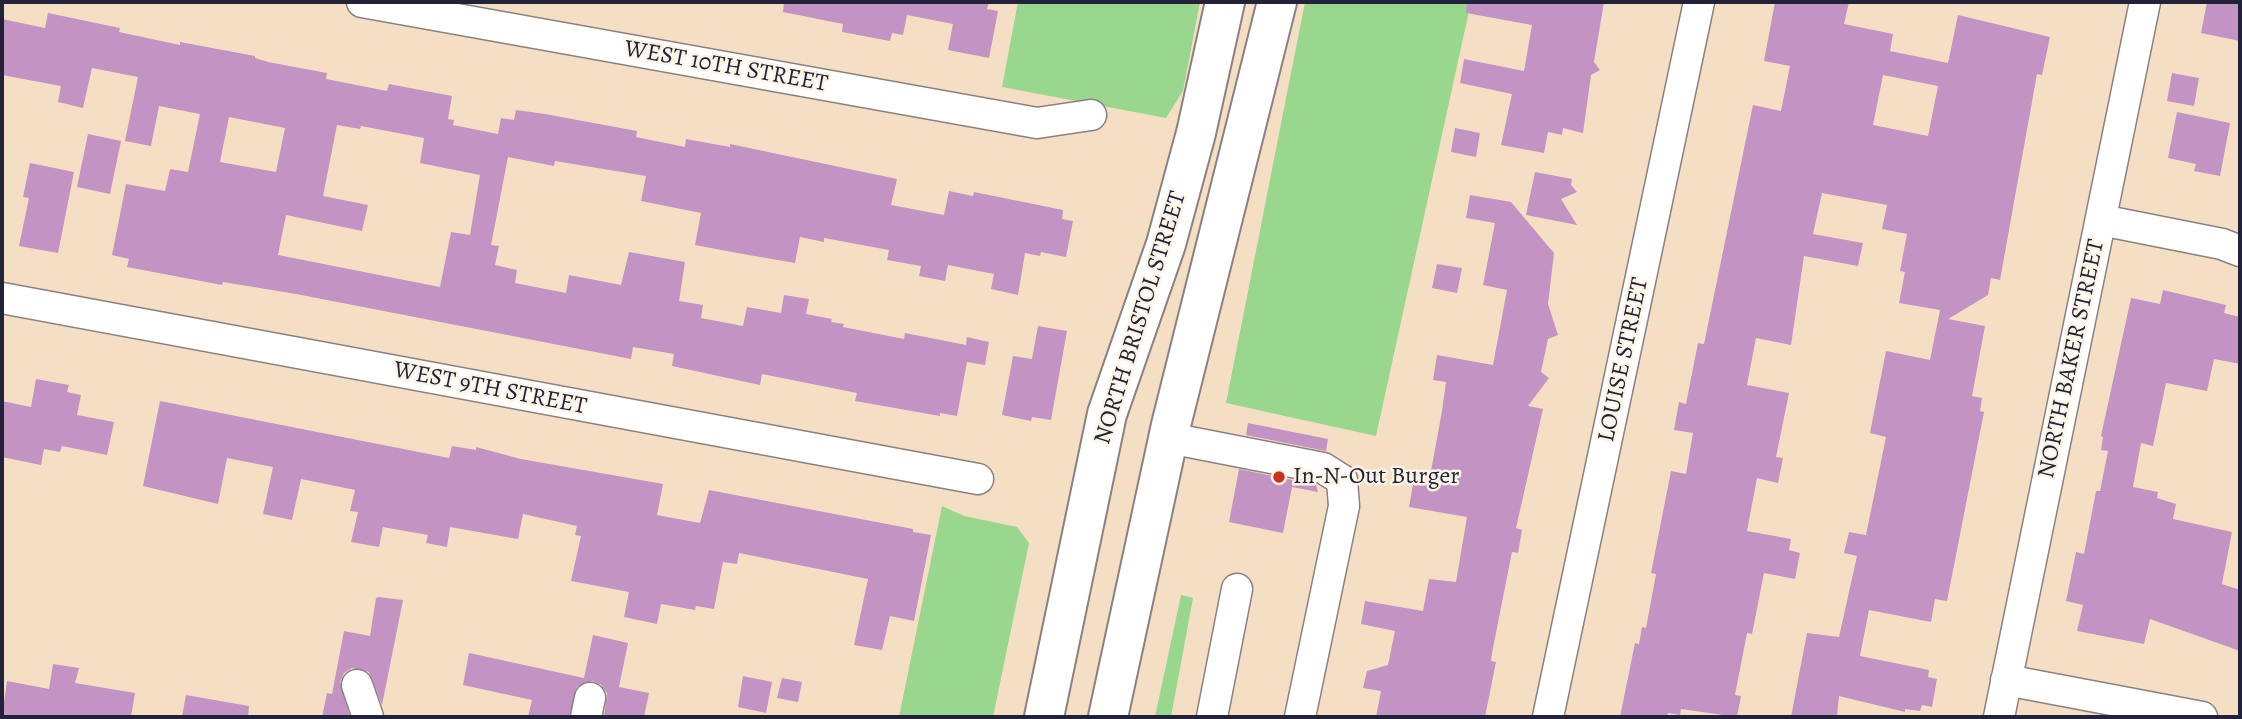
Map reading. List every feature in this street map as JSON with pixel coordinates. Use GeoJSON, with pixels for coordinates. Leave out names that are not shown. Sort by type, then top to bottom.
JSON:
{"type":"FeatureCollection","features":[{"type":"Feature","properties":{"kind":"main road","name":"NORTH BRISTOL STREET"},"geometry":{"type":"LineString","coordinates":[[1044,717],[1107,414],[1166,244],[1196,132],[1224,2]]}},
{"type":"Feature","properties":{"kind":"main road","name":"NORTH BRISTOL STREET"},"geometry":{"type":"LineString","coordinates":[[1108,717],[1169,438],[1277,2]]}},
{"type":"Feature","properties":{"kind":"street","name":"WEST 10TH STREET"},"geometry":{"type":"LineString","coordinates":[[362,2],[1037,123],[1091,115]]}},
{"type":"Feature","properties":{"kind":"street","name":"LOUISE STREET"},"geometry":{"type":"LineString","coordinates":[[1548,717],[1699,2]]}},
{"type":"Feature","properties":{"kind":"street","name":"NORTH BAKER STREET"},"geometry":{"type":"LineString","coordinates":[[1999,717],[2145,2]]}},
{"type":"Feature","properties":{"kind":"street"},"geometry":{"type":"LineString","coordinates":[[2101,220],[2222,244],[2240,251]]}},
{"type":"Feature","properties":{"kind":"street","name":"WEST 9TH STREET"},"geometry":{"type":"LineString","coordinates":[[2,298],[978,479]]}},
{"type":"Feature","properties":{"kind":"street"},"geometry":{"type":"LineString","coordinates":[[1169,438],[1323,468],[1342,480],[1344,506],[1300,717]]}},
{"type":"Feature","properties":{"kind":"street"},"geometry":{"type":"LineString","coordinates":[[1212,717],[1237,589]]}},
{"type":"Feature","properties":{"kind":"street"},"geometry":{"type":"LineString","coordinates":[[2006,681],[2202,717]]}},
{"type":"Feature","properties":{"kind":"street"},"geometry":{"type":"LineString","coordinates":[[357,685],[368,717]]}},
{"type":"Feature","properties":{"kind":"green space"},"geometry":{"type":"Polygon","coordinates":[[[1018,2],[1200,2],[1183,91],[1166,118],[1002,87],[1018,2]]]}},
{"type":"Feature","properties":{"kind":"green space"},"geometry":{"type":"Polygon","coordinates":[[[1305,2],[1471,2],[1376,436],[1226,403],[1305,2]]]}},
{"type":"Feature","properties":{"kind":"green space"},"geometry":{"type":"Polygon","coordinates":[[[942,506],[964,516],[1017,527],[1029,543],[993,717],[899,717],[942,506]]]}},
{"type":"Feature","properties":{"kind":"green space"},"geometry":{"type":"Polygon","coordinates":[[[1181,595],[1193,598],[1171,717],[1155,717],[1181,595]]]}},
{"type":"Feature","properties":{"kind":"building"},"geometry":{"type":"Polygon","coordinates":[[[784,2],[989,2],[987,9],[998,11],[989,58],[948,50],[953,24],[907,15],[903,35],[892,33],[890,41],[842,32],[843,24],[783,12],[784,2]]]}},
{"type":"Feature","properties":{"kind":"building"},"geometry":{"type":"Polygon","coordinates":[[[1467,2],[1604,2],[1594,62],[1600,70],[1591,75],[1583,133],[1563,128],[1562,135],[1548,132],[1544,153],[1501,145],[1512,94],[1460,83],[1464,59],[1524,71],[1532,25],[1466,13],[1467,2]]]}},
{"type":"Feature","properties":{"kind":"building"},"geometry":{"type":"Polygon","coordinates":[[[1775,2],[1849,2],[1844,24],[1893,34],[1890,51],[1948,63],[1958,15],[2050,37],[2042,75],[2037,74],[2000,280],[1991,278],[1988,295],[1948,319],[1985,326],[1972,396],[1982,398],[1980,411],[1984,412],[1947,601],[1935,599],[1931,622],[1869,610],[1860,656],[1929,670],[1928,677],[1937,679],[1932,707],[1922,705],[1920,711],[1905,709],[1905,712],[1839,696],[1837,717],[1791,717],[1807,633],[1839,637],[1857,556],[1844,553],[1849,532],[1866,535],[1886,437],[1870,433],[1886,351],[1930,360],[1940,310],[1899,303],[1905,272],[1900,271],[1907,234],[1882,229],[1887,205],[1822,193],[1813,234],[1863,243],[1858,266],[1804,256],[1791,345],[1756,338],[1747,385],[1789,393],[1776,457],[1783,458],[1778,483],[1757,478],[1747,531],[1791,539],[1789,550],[1800,553],[1795,579],[1764,573],[1752,634],[1747,633],[1735,695],[1741,696],[1737,717],[1681,709],[1680,715],[1668,713],[1667,717],[1620,717],[1635,643],[1639,644],[1642,627],[1646,628],[1656,574],[1651,573],[1671,471],[1686,474],[1693,433],[1674,430],[1679,402],[1686,404],[1698,343],[1704,344],[1753,105],[1781,111],[1790,66],[1764,61],[1775,2]],[[1883,75],[1873,125],[1928,136],[1938,86],[1883,75]]]}},
{"type":"Feature","properties":{"kind":"building"},"geometry":{"type":"Polygon","coordinates":[[[2207,2],[2240,2],[2240,41],[2201,33],[2207,2]]]}},
{"type":"Feature","properties":{"kind":"building"},"geometry":{"type":"Polygon","coordinates":[[[48,13],[120,28],[119,32],[180,45],[180,42],[255,56],[268,62],[327,73],[326,79],[387,91],[389,84],[452,96],[448,119],[454,120],[453,125],[498,134],[501,118],[514,120],[516,110],[637,131],[636,137],[685,147],[686,139],[730,147],[730,144],[897,179],[891,205],[944,215],[949,191],[973,196],[974,192],[1063,210],[1062,219],[1073,221],[1066,257],[1041,252],[1040,256],[1025,253],[1018,295],[991,289],[994,274],[948,265],[945,281],[919,276],[921,266],[887,260],[889,250],[824,238],[824,242],[800,237],[795,263],[737,253],[695,245],[701,213],[641,201],[646,176],[555,161],[554,166],[508,157],[491,245],[499,246],[495,265],[517,270],[515,283],[566,293],[569,275],[621,285],[629,252],[685,262],[679,301],[703,305],[701,318],[743,326],[747,307],[781,313],[784,295],[809,299],[806,314],[832,319],[831,322],[844,324],[843,327],[904,339],[905,333],[966,345],[967,337],[989,342],[985,365],[967,362],[957,416],[940,413],[940,416],[855,401],[857,393],[762,374],[760,385],[672,366],[674,354],[633,347],[631,359],[296,294],[223,282],[222,285],[127,267],[129,259],[112,255],[126,184],[165,191],[170,169],[188,172],[200,114],[159,106],[151,146],[125,141],[138,77],[92,68],[83,108],[58,102],[61,86],[2,75],[2,19],[45,28],[48,13]],[[229,117],[220,162],[276,172],[285,128],[229,117]],[[337,125],[323,196],[368,205],[362,231],[286,215],[278,255],[440,287],[451,232],[470,235],[480,175],[420,163],[424,138],[361,126],[360,129],[337,125]]]}},
{"type":"Feature","properties":{"kind":"building"},"geometry":{"type":"Polygon","coordinates":[[[2172,73],[2199,78],[2194,106],[2167,101],[2172,73]]]}},
{"type":"Feature","properties":{"kind":"building"},"geometry":{"type":"Polygon","coordinates":[[[2177,112],[2230,123],[2220,176],[2194,171],[2196,164],[2168,158],[2177,112]]]}},
{"type":"Feature","properties":{"kind":"building"},"geometry":{"type":"Polygon","coordinates":[[[1455,128],[1480,133],[1476,157],[1451,152],[1455,128]]]}},
{"type":"Feature","properties":{"kind":"building"},"geometry":{"type":"Polygon","coordinates":[[[88,134],[121,141],[110,194],[77,187],[88,134]]]}},
{"type":"Feature","properties":{"kind":"building"},"geometry":{"type":"Polygon","coordinates":[[[30,163],[74,172],[58,253],[19,246],[29,198],[23,197],[30,163]]]}},
{"type":"Feature","properties":{"kind":"building"},"geometry":{"type":"Polygon","coordinates":[[[1535,172],[1572,179],[1571,185],[1577,192],[1561,199],[1577,225],[1526,215],[1535,172]]]}},
{"type":"Feature","properties":{"kind":"building"},"geometry":{"type":"Polygon","coordinates":[[[1470,195],[1511,202],[1554,253],[1548,304],[1558,335],[1548,339],[1541,372],[1549,378],[1528,406],[1543,409],[1516,528],[1522,530],[1518,553],[1512,552],[1492,653],[1491,661],[1496,662],[1485,717],[1376,717],[1381,691],[1363,688],[1367,671],[1388,665],[1395,631],[1361,624],[1365,601],[1423,611],[1429,579],[1456,582],[1467,517],[1409,507],[1414,479],[1429,482],[1446,382],[1433,380],[1437,355],[1493,365],[1507,290],[1483,285],[1495,223],[1466,218],[1470,195]]]}},
{"type":"Feature","properties":{"kind":"building"},"geometry":{"type":"Polygon","coordinates":[[[1437,264],[1462,268],[1457,293],[1432,288],[1437,264]]]}},
{"type":"Feature","properties":{"kind":"building"},"geometry":{"type":"Polygon","coordinates":[[[2163,290],[2226,305],[2224,313],[2240,317],[2240,364],[2214,359],[2207,391],[2166,383],[2153,446],[2141,443],[2133,487],[2158,492],[2157,498],[2176,504],[2173,519],[2232,532],[2222,584],[2240,590],[2240,651],[2150,619],[2144,644],[2077,631],[2083,605],[2066,601],[2076,552],[2084,554],[2096,491],[2100,491],[2108,451],[2101,450],[2101,436],[2131,298],[2160,304],[2163,290]]]}},
{"type":"Feature","properties":{"kind":"building"},"geometry":{"type":"Polygon","coordinates":[[[1038,326],[1067,331],[1051,420],[1032,417],[1031,421],[1002,415],[1013,356],[1032,359],[1038,326]]]}},
{"type":"Feature","properties":{"kind":"building"},"geometry":{"type":"Polygon","coordinates":[[[36,379],[69,385],[67,392],[81,395],[77,415],[114,422],[107,455],[62,446],[60,452],[44,449],[41,465],[2,457],[2,401],[31,407],[36,379]]]}},
{"type":"Feature","properties":{"kind":"building"},"geometry":{"type":"Polygon","coordinates":[[[160,401],[449,458],[452,446],[476,450],[476,447],[521,459],[663,484],[657,515],[700,523],[709,490],[913,529],[913,532],[931,535],[914,621],[890,616],[882,650],[854,645],[868,579],[739,553],[737,564],[723,562],[714,609],[696,606],[695,610],[661,604],[657,624],[624,617],[629,592],[571,581],[581,536],[575,535],[577,526],[523,514],[518,539],[450,527],[447,547],[426,543],[428,535],[383,527],[379,547],[351,542],[358,512],[350,511],[355,490],[301,479],[292,520],[263,514],[273,467],[227,458],[218,504],[143,486],[160,401]]]}},
{"type":"Feature","properties":{"kind":"building"},"geometry":{"type":"Polygon","coordinates":[[[1248,423],[1328,439],[1326,451],[1246,435],[1248,423]]]}},
{"type":"Feature","properties":{"kind":"building"},"geometry":{"type":"Polygon","coordinates":[[[1239,469],[1316,485],[1318,492],[1292,487],[1283,533],[1229,522],[1239,469]]]}},
{"type":"Feature","properties":{"kind":"building"},"geometry":{"type":"Polygon","coordinates":[[[376,598],[403,600],[382,705],[369,672],[352,668],[344,673],[340,682],[350,717],[322,717],[327,693],[332,694],[344,631],[370,636],[376,598]]]}},
{"type":"Feature","properties":{"kind":"building"},"geometry":{"type":"Polygon","coordinates":[[[593,635],[628,643],[619,687],[649,693],[644,717],[604,717],[607,693],[601,685],[593,681],[577,687],[569,717],[528,717],[532,700],[463,685],[469,653],[584,678],[593,635]]]}},
{"type":"Feature","properties":{"kind":"building"},"geometry":{"type":"Polygon","coordinates":[[[53,664],[79,668],[75,683],[135,693],[131,717],[2,717],[7,681],[49,689],[53,664]]]}},
{"type":"Feature","properties":{"kind":"building"},"geometry":{"type":"Polygon","coordinates":[[[743,676],[772,682],[766,713],[738,707],[743,676]]]}},
{"type":"Feature","properties":{"kind":"building"},"geometry":{"type":"Polygon","coordinates":[[[782,678],[802,682],[798,702],[777,698],[782,678]]]}},
{"type":"Feature","properties":{"kind":"building"},"geometry":{"type":"Polygon","coordinates":[[[186,695],[249,706],[248,717],[182,717],[186,695]]]}},
{"type":"Feature","properties":{"kind":"place","name":"In-N-Out Burger"},"geometry":{"type":"Point","coordinates":[1279,477]}}]}
